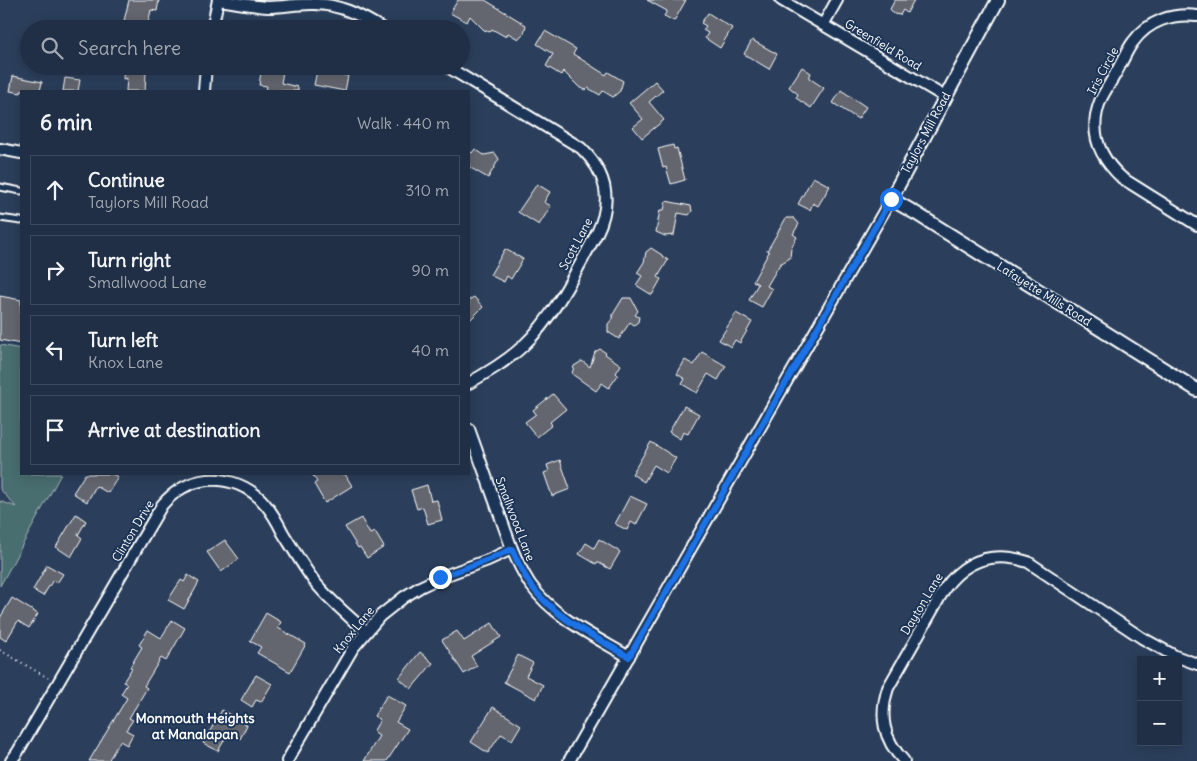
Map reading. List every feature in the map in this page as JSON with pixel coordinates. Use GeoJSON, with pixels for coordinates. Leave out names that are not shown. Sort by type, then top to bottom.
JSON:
{"type":"FeatureCollection","features":[{"type":"Feature","properties":{"kind":"street"},"geometry":{"type":"LineString","coordinates":[[214,20],[218,0],[267,7],[316,4],[336,6],[350,10],[367,20]]}},
{"type":"Feature","properties":{"kind":"street","name":"Greenfield Road"},"geometry":{"type":"LineString","coordinates":[[781,0],[945,97]]}},
{"type":"Feature","properties":{"kind":"street"},"geometry":{"type":"LineString","coordinates":[[823,25],[837,0]]}},
{"type":"Feature","properties":{"kind":"street","name":"Taylors Mill Road"},"geometry":{"type":"LineString","coordinates":[[569,761],[891,199],[998,0]]}},
{"type":"Feature","properties":{"kind":"street","name":"Iris Circle"},"geometry":{"type":"LineString","coordinates":[[1197,16],[1177,15],[1165,18],[1152,24],[1141,33],[1133,42],[1101,100],[1096,117],[1098,145],[1111,168],[1122,178],[1197,225]]}},
{"type":"Feature","properties":{"kind":"street"},"geometry":{"type":"LineString","coordinates":[[204,90],[205,75]]}},
{"type":"Feature","properties":{"kind":"street","name":"Scott Lane"},"geometry":{"type":"LineString","coordinates":[[461,75],[581,148],[598,168],[604,181],[606,195],[606,208],[602,224],[546,320],[523,346],[506,360],[470,382]]}},
{"type":"Feature","properties":{"kind":"street"},"geometry":{"type":"LineString","coordinates":[[0,149],[20,153]]}},
{"type":"Feature","properties":{"kind":"street","name":"Lafayette Mills Road"},"geometry":{"type":"LineString","coordinates":[[891,199],[926,219],[1197,390]]}},
{"type":"Feature","properties":{"kind":"street","name":"Smallwood Lane"},"geometry":{"type":"LineString","coordinates":[[470,432],[512,549],[520,568],[531,585],[552,608],[572,623],[629,657]]}},
{"type":"Feature","properties":{"kind":"street","name":"Clinton Drive"},"geometry":{"type":"LineString","coordinates":[[11,761],[18,753],[162,505],[180,489],[190,484],[200,481],[222,480],[232,482],[256,494],[265,504],[316,583],[366,632]]}},
{"type":"Feature","properties":{"kind":"street","name":"Knox Lane"},"geometry":{"type":"LineString","coordinates":[[286,761],[345,660],[380,616],[420,587],[440,577],[488,560],[512,549]]}},
{"type":"Feature","properties":{"kind":"street","name":"Dayton Lane"},"geometry":{"type":"LineString","coordinates":[[904,761],[894,750],[886,734],[883,713],[884,700],[888,688],[948,583],[965,567],[983,559],[998,556],[1028,562],[1158,648],[1197,664]]}},
{"type":"Feature","properties":{"kind":"lane"},"geometry":{"type":"LineString","coordinates":[[0,187],[20,191]]}},
{"type":"Feature","properties":{"kind":"lane"},"geometry":{"type":"LineString","coordinates":[[0,218],[20,221]]}},
{"type":"Feature","properties":{"kind":"path"},"geometry":{"type":"LineString","coordinates":[[0,650],[58,684]]}},
{"type":"Feature","properties":{"kind":"green space"},"geometry":{"type":"Polygon","coordinates":[[[0,345],[20,349],[20,475],[60,475],[0,586],[0,501],[16,507],[0,489],[0,345]]]}},
{"type":"Feature","properties":{"kind":"building"},"geometry":{"type":"Polygon","coordinates":[[[129,0],[159,0],[157,11],[151,10],[149,20],[124,20],[129,0]]]}},
{"type":"Feature","properties":{"kind":"building"},"geometry":{"type":"Polygon","coordinates":[[[458,0],[485,0],[526,25],[524,33],[518,39],[508,33],[506,37],[492,29],[490,32],[484,30],[470,16],[468,20],[463,20],[450,13],[458,0]]]}},
{"type":"Feature","properties":{"kind":"building"},"geometry":{"type":"Polygon","coordinates":[[[647,0],[686,0],[674,21],[664,16],[667,11],[647,0]]]}},
{"type":"Feature","properties":{"kind":"building"},"geometry":{"type":"Polygon","coordinates":[[[895,0],[914,0],[907,13],[903,10],[900,15],[894,14],[890,9],[895,0]]]}},
{"type":"Feature","properties":{"kind":"building"},"geometry":{"type":"Polygon","coordinates":[[[708,13],[732,28],[720,48],[705,38],[708,33],[703,30],[706,26],[701,23],[708,13]]]}},
{"type":"Feature","properties":{"kind":"building"},"geometry":{"type":"Polygon","coordinates":[[[545,31],[576,49],[573,54],[606,75],[608,72],[623,81],[620,91],[613,97],[603,91],[600,95],[588,88],[586,90],[580,88],[563,71],[561,75],[546,66],[553,54],[537,44],[545,31]]]}},
{"type":"Feature","properties":{"kind":"building"},"geometry":{"type":"Polygon","coordinates":[[[752,40],[777,54],[769,69],[744,54],[752,40]]]}},
{"type":"Feature","properties":{"kind":"building"},"geometry":{"type":"Polygon","coordinates":[[[802,67],[811,73],[809,78],[824,88],[811,108],[796,98],[798,94],[789,87],[802,67]]]}},
{"type":"Feature","properties":{"kind":"building"},"geometry":{"type":"Polygon","coordinates":[[[123,75],[146,75],[145,90],[126,90],[127,78],[123,79],[123,75]]]}},
{"type":"Feature","properties":{"kind":"building"},"geometry":{"type":"Polygon","coordinates":[[[261,75],[282,75],[281,83],[298,87],[298,90],[266,90],[267,86],[259,85],[261,75]]]}},
{"type":"Feature","properties":{"kind":"building"},"geometry":{"type":"Polygon","coordinates":[[[316,75],[348,76],[345,90],[314,85],[316,75]]]}},
{"type":"Feature","properties":{"kind":"building"},"geometry":{"type":"Polygon","coordinates":[[[13,76],[42,82],[40,90],[20,90],[20,93],[10,91],[13,76]]]}},
{"type":"Feature","properties":{"kind":"building"},"geometry":{"type":"Polygon","coordinates":[[[65,78],[80,80],[78,90],[63,90],[65,78]]]}},
{"type":"Feature","properties":{"kind":"building"},"geometry":{"type":"Polygon","coordinates":[[[655,81],[663,90],[649,102],[664,120],[642,138],[633,127],[643,119],[629,103],[655,81]]]}},
{"type":"Feature","properties":{"kind":"building"},"geometry":{"type":"Polygon","coordinates":[[[841,90],[866,107],[858,119],[833,103],[841,90]]]}},
{"type":"Feature","properties":{"kind":"building"},"geometry":{"type":"Polygon","coordinates":[[[673,145],[674,149],[677,148],[685,180],[671,184],[666,167],[663,168],[658,149],[673,145]]]}},
{"type":"Feature","properties":{"kind":"building"},"geometry":{"type":"Polygon","coordinates":[[[475,149],[484,155],[495,153],[499,159],[488,178],[470,168],[470,152],[472,153],[475,149]]]}},
{"type":"Feature","properties":{"kind":"building"},"geometry":{"type":"Polygon","coordinates":[[[813,177],[830,186],[818,206],[813,203],[810,210],[798,204],[813,177]]]}},
{"type":"Feature","properties":{"kind":"building"},"geometry":{"type":"Polygon","coordinates":[[[537,184],[550,192],[544,202],[551,206],[539,225],[518,212],[537,184]]]}},
{"type":"Feature","properties":{"kind":"building"},"geometry":{"type":"Polygon","coordinates":[[[666,201],[691,206],[692,211],[689,215],[678,213],[674,235],[665,236],[656,232],[660,210],[664,210],[666,201]]]}},
{"type":"Feature","properties":{"kind":"building"},"geometry":{"type":"Polygon","coordinates":[[[786,218],[794,218],[799,224],[793,234],[797,237],[791,248],[790,258],[780,264],[767,286],[772,289],[762,307],[749,300],[758,284],[753,281],[769,252],[767,251],[786,218]]]}},
{"type":"Feature","properties":{"kind":"building"},"geometry":{"type":"Polygon","coordinates":[[[651,248],[668,260],[658,277],[661,279],[652,295],[636,285],[642,276],[637,273],[644,262],[646,252],[651,248]]]}},
{"type":"Feature","properties":{"kind":"building"},"geometry":{"type":"Polygon","coordinates":[[[505,249],[523,259],[511,279],[507,276],[504,282],[490,275],[505,249]]]}},
{"type":"Feature","properties":{"kind":"building"},"geometry":{"type":"Polygon","coordinates":[[[0,296],[20,300],[20,344],[0,340],[0,296]]]}},
{"type":"Feature","properties":{"kind":"building"},"geometry":{"type":"Polygon","coordinates":[[[474,297],[483,307],[470,320],[470,299],[474,297]]]}},
{"type":"Feature","properties":{"kind":"building"},"geometry":{"type":"Polygon","coordinates":[[[623,298],[631,298],[638,311],[635,315],[639,317],[638,322],[634,325],[630,322],[619,339],[608,332],[608,324],[614,317],[612,316],[623,298]]]}},
{"type":"Feature","properties":{"kind":"building"},"geometry":{"type":"Polygon","coordinates":[[[736,313],[752,322],[740,343],[735,340],[731,347],[719,340],[736,313]]]}},
{"type":"Feature","properties":{"kind":"building"},"geometry":{"type":"Polygon","coordinates":[[[600,349],[621,365],[616,373],[618,375],[609,388],[602,383],[596,391],[572,374],[574,366],[582,361],[590,367],[595,352],[600,349]]]}},
{"type":"Feature","properties":{"kind":"building"},"geometry":{"type":"Polygon","coordinates":[[[702,352],[726,366],[718,380],[708,374],[697,393],[682,384],[685,379],[677,374],[685,360],[694,365],[702,352]]]}},
{"type":"Feature","properties":{"kind":"building"},"geometry":{"type":"Polygon","coordinates":[[[553,394],[566,409],[550,422],[552,425],[537,437],[525,422],[536,414],[533,410],[553,394]]]}},
{"type":"Feature","properties":{"kind":"building"},"geometry":{"type":"Polygon","coordinates":[[[684,406],[699,414],[688,434],[683,432],[680,439],[669,432],[684,406]]]}},
{"type":"Feature","properties":{"kind":"building"},"geometry":{"type":"Polygon","coordinates":[[[651,442],[676,458],[667,473],[654,465],[644,482],[632,474],[651,442]]]}},
{"type":"Feature","properties":{"kind":"building"},"geometry":{"type":"Polygon","coordinates":[[[560,460],[570,489],[552,496],[544,473],[549,471],[547,465],[560,460]]]}},
{"type":"Feature","properties":{"kind":"building"},"geometry":{"type":"Polygon","coordinates":[[[84,475],[114,475],[118,477],[108,493],[96,486],[87,502],[73,493],[84,475]]]}},
{"type":"Feature","properties":{"kind":"building"},"geometry":{"type":"Polygon","coordinates":[[[313,475],[346,475],[352,486],[325,503],[314,484],[317,482],[313,475]]]}},
{"type":"Feature","properties":{"kind":"building"},"geometry":{"type":"Polygon","coordinates":[[[427,485],[431,501],[437,500],[442,520],[428,524],[423,507],[417,509],[411,490],[427,485]]]}},
{"type":"Feature","properties":{"kind":"building"},"geometry":{"type":"Polygon","coordinates":[[[630,496],[647,504],[636,525],[631,522],[627,530],[615,524],[630,496]]]}},
{"type":"Feature","properties":{"kind":"building"},"geometry":{"type":"Polygon","coordinates":[[[76,514],[86,521],[78,535],[82,538],[71,557],[56,547],[76,514]]]}},
{"type":"Feature","properties":{"kind":"building"},"geometry":{"type":"Polygon","coordinates":[[[361,518],[370,534],[375,532],[384,547],[367,558],[360,547],[358,548],[345,527],[361,518]]]}},
{"type":"Feature","properties":{"kind":"building"},"geometry":{"type":"Polygon","coordinates":[[[599,539],[620,552],[610,569],[597,562],[596,564],[579,554],[586,543],[594,548],[599,539]]]}},
{"type":"Feature","properties":{"kind":"building"},"geometry":{"type":"Polygon","coordinates":[[[225,540],[239,559],[221,572],[207,552],[225,540]]]}},
{"type":"Feature","properties":{"kind":"building"},"geometry":{"type":"Polygon","coordinates":[[[47,565],[63,574],[57,583],[53,580],[43,596],[33,590],[47,565]]]}},
{"type":"Feature","properties":{"kind":"building"},"geometry":{"type":"Polygon","coordinates":[[[188,575],[199,582],[184,609],[168,600],[181,580],[184,582],[188,575]]]}},
{"type":"Feature","properties":{"kind":"building"},"geometry":{"type":"Polygon","coordinates":[[[12,598],[38,614],[29,628],[18,621],[6,641],[0,637],[0,618],[12,598]]]}},
{"type":"Feature","properties":{"kind":"building"},"geometry":{"type":"Polygon","coordinates":[[[266,613],[281,622],[278,628],[306,644],[290,672],[257,653],[261,647],[250,641],[266,613]]]}},
{"type":"Feature","properties":{"kind":"building"},"geometry":{"type":"Polygon","coordinates":[[[172,620],[185,628],[166,661],[161,658],[144,686],[147,688],[129,718],[133,720],[126,730],[133,734],[127,745],[120,741],[108,761],[89,761],[127,698],[121,694],[127,684],[123,682],[142,647],[139,645],[148,630],[161,638],[172,620]]]}},
{"type":"Feature","properties":{"kind":"building"},"geometry":{"type":"Polygon","coordinates":[[[492,623],[501,637],[471,656],[477,666],[464,674],[442,640],[457,631],[464,641],[492,623]]]}},
{"type":"Feature","properties":{"kind":"building"},"geometry":{"type":"Polygon","coordinates":[[[420,652],[433,663],[411,689],[399,678],[420,652]]]}},
{"type":"Feature","properties":{"kind":"building"},"geometry":{"type":"Polygon","coordinates":[[[518,655],[533,663],[526,676],[543,685],[536,699],[504,682],[518,655]]]}},
{"type":"Feature","properties":{"kind":"building"},"geometry":{"type":"Polygon","coordinates":[[[256,675],[272,684],[261,702],[256,700],[252,707],[241,700],[256,675]]]}},
{"type":"Feature","properties":{"kind":"building"},"geometry":{"type":"Polygon","coordinates":[[[387,695],[406,706],[396,722],[408,729],[387,761],[364,761],[379,736],[373,732],[380,720],[374,716],[387,695]]]}},
{"type":"Feature","properties":{"kind":"building"},"geometry":{"type":"Polygon","coordinates":[[[493,707],[521,725],[512,740],[501,734],[488,753],[471,742],[493,707]]]}},
{"type":"Feature","properties":{"kind":"building"},"geometry":{"type":"Polygon","coordinates":[[[222,710],[247,725],[240,739],[229,732],[218,751],[203,743],[222,710]]]}},
{"type":"Feature","properties":{"kind":"district","name":"Monmouth Heights at Manalapan"},"geometry":{"type":"Point","coordinates":[195,726]}},
{"type":"Feature","properties":{"kind":"route"},"geometry":{"type":"LineString","coordinates":[[440,577],[488,560],[512,549],[520,568],[531,585],[552,608],[572,623],[629,657],[891,199]]}}]}
